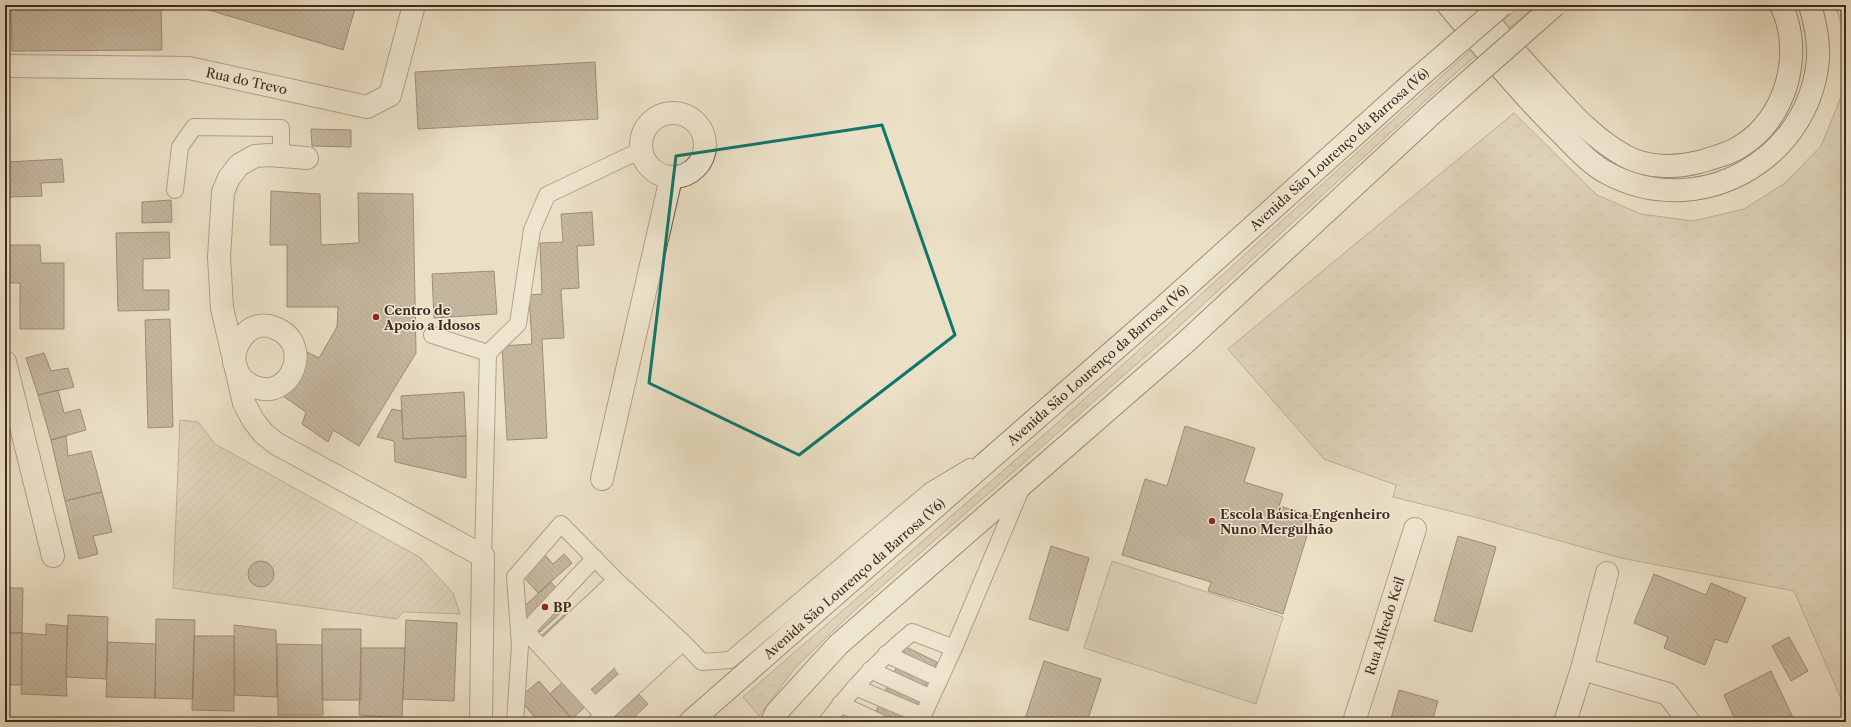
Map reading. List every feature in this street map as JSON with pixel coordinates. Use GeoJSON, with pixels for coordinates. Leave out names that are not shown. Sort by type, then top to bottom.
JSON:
{"type":"FeatureCollection","features":[{"type":"Feature","properties":{"kind":"main road","name":"Rua do Trevo"},"geometry":{"type":"LineString","coordinates":[[5,66],[189,68],[367,107],[390,95],[414,5]]}},
{"type":"Feature","properties":{"kind":"main road"},"geometry":{"type":"LineString","coordinates":[[1448,5],[1537,110],[1587,160],[1607,173],[1629,183],[1654,190],[1682,191],[1705,187],[1728,180],[1748,171],[1767,157],[1784,140],[1801,116],[1811,89],[1818,59],[1817,36],[1810,5]]}},
{"type":"Feature","properties":{"kind":"main road"},"geometry":{"type":"LineString","coordinates":[[1475,5],[1513,50],[1593,135],[1626,157],[1655,166],[1686,166],[1714,158],[1742,146],[1763,128],[1781,101],[1792,59],[1787,17],[1781,5]]}},
{"type":"Feature","properties":{"kind":"main road","name":"Avenida São Lourenço da Barrosa (V6)"},"geometry":{"type":"LineString","coordinates":[[690,722],[1000,448],[1159,311],[1502,5]]}},
{"type":"Feature","properties":{"kind":"main road"},"geometry":{"type":"LineString","coordinates":[[772,722],[776,713],[838,644],[1186,342],[1435,111],[1555,5]]}},
{"type":"Feature","properties":{"kind":"main road"},"geometry":{"type":"LineString","coordinates":[[676,112],[690,117],[699,125],[706,142],[705,154],[700,164],[687,174],[671,178],[660,175],[652,170],[644,161],[641,150],[641,141],[644,130],[651,121],[665,114],[676,112]]}},
{"type":"Feature","properties":{"kind":"main road"},"geometry":{"type":"LineString","coordinates":[[307,158],[254,156],[239,165],[229,178],[223,192],[219,257],[222,308],[244,403],[253,420],[264,434],[277,444],[482,556],[480,722]]}},
{"type":"Feature","properties":{"kind":"main road"},"geometry":{"type":"LineString","coordinates":[[602,479],[671,178]]}},
{"type":"Feature","properties":{"kind":"main road"},"geometry":{"type":"LineString","coordinates":[[5,362],[53,556]]}},
{"type":"Feature","properties":{"kind":"main road","name":"Rua Alfredo Keil"},"geometry":{"type":"LineString","coordinates":[[1354,722],[1415,529]]}},
{"type":"Feature","properties":{"kind":"main road"},"geometry":{"type":"LineString","coordinates":[[1566,722],[1582,669],[1607,573]]}},
{"type":"Feature","properties":{"kind":"main road"},"geometry":{"type":"LineString","coordinates":[[1582,669],[1668,694],[1689,722]]}},
{"type":"Feature","properties":{"kind":"lane"},"geometry":{"type":"LineString","coordinates":[[174,190],[180,147],[194,128],[281,128],[281,156]]}},
{"type":"Feature","properties":{"kind":"lane"},"geometry":{"type":"LineString","coordinates":[[482,556],[488,353],[518,324],[532,230],[548,195],[641,150]]}},
{"type":"Feature","properties":{"kind":"lane"},"geometry":{"type":"LineString","coordinates":[[432,335],[488,353]]}},
{"type":"Feature","properties":{"kind":"lane"},"geometry":{"type":"LineString","coordinates":[[517,720],[520,645],[515,577],[561,524],[702,662],[730,660],[930,491],[1000,448]]}},
{"type":"Feature","properties":{"kind":"lane"},"geometry":{"type":"LineString","coordinates":[[854,687],[921,719],[954,648],[1024,483]]}},
{"type":"Feature","properties":{"kind":"lane"},"geometry":{"type":"LineString","coordinates":[[588,702],[526,631],[595,558]]}},
{"type":"Feature","properties":{"kind":"lane"},"geometry":{"type":"LineString","coordinates":[[550,657],[651,613]]}},
{"type":"Feature","properties":{"kind":"lane"},"geometry":{"type":"LineString","coordinates":[[550,657],[651,613]]}},
{"type":"Feature","properties":{"kind":"lane"},"geometry":{"type":"LineString","coordinates":[[588,702],[651,613]]}},
{"type":"Feature","properties":{"kind":"lane"},"geometry":{"type":"LineString","coordinates":[[588,702],[651,613]]}},
{"type":"Feature","properties":{"kind":"lane"},"geometry":{"type":"LineString","coordinates":[[588,702],[651,613]]}},
{"type":"Feature","properties":{"kind":"lane"},"geometry":{"type":"LineString","coordinates":[[828,722],[854,687],[886,654],[912,632],[954,648]]}},
{"type":"Feature","properties":{"kind":"lane"},"geometry":{"type":"LineString","coordinates":[[886,654],[940,679]]}},
{"type":"Feature","properties":{"kind":"lane"},"geometry":{"type":"LineString","coordinates":[[870,670],[931,698]]}},
{"type":"Feature","properties":{"kind":"lane"},"geometry":{"type":"LineString","coordinates":[[840,704],[879,722]]}},
{"type":"Feature","properties":{"kind":"highlighted area"},"geometry":{"type":"Polygon","coordinates":[[[882,125],[955,335],[799,455],[649,383],[676,156],[882,125]]]}},
{"type":"Feature","properties":{"kind":"green space"},"geometry":{"type":"Polygon","coordinates":[[[1521,5],[1537,5],[1459,70],[1162,342],[858,607],[795,668],[759,716],[743,697],[1176,317],[1521,5]]]}},
{"type":"Feature","properties":{"kind":"green space"},"geometry":{"type":"Polygon","coordinates":[[[1835,5],[1846,5],[1846,710],[1794,591],[1621,558],[1482,519],[1393,497],[1396,485],[1324,459],[1228,349],[1514,113],[1597,195],[1641,214],[1693,221],[1744,209],[1785,183],[1821,146],[1841,97],[1845,37],[1835,5]]]}},
{"type":"Feature","properties":{"kind":"green space"},"geometry":{"type":"Polygon","coordinates":[[[180,420],[198,422],[215,444],[421,558],[453,593],[460,614],[403,612],[397,619],[173,588],[180,420]]]}},
{"type":"Feature","properties":{"kind":"green space"},"geometry":{"type":"Polygon","coordinates":[[[1112,561],[1283,617],[1256,704],[1084,648],[1112,561]]]}},
{"type":"Feature","properties":{"kind":"building"},"geometry":{"type":"Polygon","coordinates":[[[11,5],[161,5],[162,50],[12,51],[11,5]]]}},
{"type":"Feature","properties":{"kind":"building"},"geometry":{"type":"Polygon","coordinates":[[[192,5],[356,5],[343,50],[192,5]]]}},
{"type":"Feature","properties":{"kind":"building"},"geometry":{"type":"Polygon","coordinates":[[[595,62],[598,119],[418,129],[415,72],[595,62]]]}},
{"type":"Feature","properties":{"kind":"building"},"geometry":{"type":"Polygon","coordinates":[[[311,129],[351,130],[351,147],[312,146],[311,129]]]}},
{"type":"Feature","properties":{"kind":"building"},"geometry":{"type":"Polygon","coordinates":[[[62,159],[64,182],[41,183],[42,196],[9,197],[7,162],[62,159]]]}},
{"type":"Feature","properties":{"kind":"building","name":"Centro de Apoio a Idosos"},"geometry":{"type":"Polygon","coordinates":[[[271,191],[320,194],[321,245],[359,243],[358,193],[413,194],[416,353],[359,446],[333,430],[328,442],[302,424],[306,412],[283,396],[307,352],[319,358],[337,327],[338,307],[287,307],[287,245],[270,245],[271,191]]]}},
{"type":"Feature","properties":{"kind":"building"},"geometry":{"type":"Polygon","coordinates":[[[171,200],[172,222],[142,223],[142,202],[171,200]]]}},
{"type":"Feature","properties":{"kind":"building"},"geometry":{"type":"Polygon","coordinates":[[[592,212],[594,245],[577,246],[579,288],[561,289],[564,338],[542,339],[547,438],[507,440],[502,346],[532,344],[529,295],[542,294],[540,243],[563,242],[561,214],[592,212]]]}},
{"type":"Feature","properties":{"kind":"building"},"geometry":{"type":"Polygon","coordinates":[[[169,232],[170,258],[143,259],[143,290],[169,290],[169,310],[118,311],[116,233],[169,232]]]}},
{"type":"Feature","properties":{"kind":"building"},"geometry":{"type":"Polygon","coordinates":[[[5,245],[40,245],[41,263],[64,263],[64,329],[20,329],[20,283],[5,283],[5,245]]]}},
{"type":"Feature","properties":{"kind":"building"},"geometry":{"type":"Polygon","coordinates":[[[494,271],[497,314],[434,318],[432,274],[494,271]]]}},
{"type":"Feature","properties":{"kind":"building"},"geometry":{"type":"Polygon","coordinates":[[[170,319],[173,427],[148,428],[145,320],[170,319]]]}},
{"type":"Feature","properties":{"kind":"building"},"geometry":{"type":"Polygon","coordinates":[[[44,353],[51,371],[68,368],[74,387],[38,395],[26,358],[44,353]]]}},
{"type":"Feature","properties":{"kind":"building"},"geometry":{"type":"Polygon","coordinates":[[[58,390],[64,413],[80,409],[86,430],[51,440],[38,395],[58,390]]]}},
{"type":"Feature","properties":{"kind":"building"},"geometry":{"type":"Polygon","coordinates":[[[464,392],[466,436],[403,439],[401,396],[464,392]]]}},
{"type":"Feature","properties":{"kind":"building"},"geometry":{"type":"Polygon","coordinates":[[[392,409],[402,411],[403,439],[466,436],[466,478],[395,462],[394,441],[377,437],[392,409]]]}},
{"type":"Feature","properties":{"kind":"building"},"geometry":{"type":"Polygon","coordinates":[[[1185,426],[1255,448],[1244,482],[1283,494],[1279,506],[1313,516],[1283,614],[1208,591],[1211,582],[1122,555],[1145,479],[1167,486],[1185,426]]]}},
{"type":"Feature","properties":{"kind":"building"},"geometry":{"type":"Polygon","coordinates":[[[66,436],[68,456],[91,451],[102,492],[65,501],[51,440],[66,436]]]}},
{"type":"Feature","properties":{"kind":"building"},"geometry":{"type":"Polygon","coordinates":[[[102,492],[112,532],[93,536],[98,554],[79,559],[65,501],[102,492]]]}},
{"type":"Feature","properties":{"kind":"building"},"geometry":{"type":"Polygon","coordinates":[[[1458,536],[1496,547],[1472,632],[1434,621],[1458,536]]]}},
{"type":"Feature","properties":{"kind":"building"},"geometry":{"type":"Polygon","coordinates":[[[1051,546],[1089,558],[1068,631],[1029,619],[1051,546]]]}},
{"type":"Feature","properties":{"kind":"building"},"geometry":{"type":"Polygon","coordinates":[[[564,554],[572,563],[538,593],[522,575],[545,555],[553,564],[564,554]]]}},
{"type":"Feature","properties":{"kind":"building"},"geometry":{"type":"Polygon","coordinates":[[[261,561],[270,565],[274,574],[270,583],[261,587],[252,583],[248,574],[252,565],[261,561]]]}},
{"type":"Feature","properties":{"kind":"building"},"geometry":{"type":"Polygon","coordinates":[[[1654,574],[1706,595],[1711,583],[1746,598],[1727,643],[1715,639],[1705,665],[1664,648],[1668,637],[1634,623],[1654,574]]]}},
{"type":"Feature","properties":{"kind":"building","name":"BP"},"geometry":{"type":"Polygon","coordinates":[[[551,582],[570,604],[540,632],[520,610],[551,582]]]}},
{"type":"Feature","properties":{"kind":"building"},"geometry":{"type":"Polygon","coordinates":[[[5,588],[23,588],[22,633],[5,633],[5,588]]]}},
{"type":"Feature","properties":{"kind":"building"},"geometry":{"type":"Polygon","coordinates":[[[68,615],[108,617],[106,679],[66,677],[68,615]]]}},
{"type":"Feature","properties":{"kind":"building","name":"BP"},"geometry":{"type":"Polygon","coordinates":[[[564,615],[648,704],[629,722],[610,722],[591,701],[572,719],[550,694],[567,678],[536,641],[564,615]]]}},
{"type":"Feature","properties":{"kind":"building"},"geometry":{"type":"Polygon","coordinates":[[[156,619],[195,620],[193,699],[155,698],[156,619]]]}},
{"type":"Feature","properties":{"kind":"building"},"geometry":{"type":"Polygon","coordinates":[[[406,620],[457,623],[454,701],[403,699],[406,620]]]}},
{"type":"Feature","properties":{"kind":"building"},"geometry":{"type":"Polygon","coordinates":[[[46,624],[67,626],[67,696],[21,694],[22,633],[46,635],[46,624]]]}},
{"type":"Feature","properties":{"kind":"building"},"geometry":{"type":"Polygon","coordinates":[[[234,625],[276,630],[277,697],[235,695],[234,625]]]}},
{"type":"Feature","properties":{"kind":"building"},"geometry":{"type":"Polygon","coordinates":[[[322,629],[361,629],[361,700],[322,700],[322,629]]]}},
{"type":"Feature","properties":{"kind":"building"},"geometry":{"type":"Polygon","coordinates":[[[5,633],[22,633],[22,685],[5,685],[5,633]]]}},
{"type":"Feature","properties":{"kind":"building"},"geometry":{"type":"Polygon","coordinates":[[[194,636],[234,636],[234,711],[192,710],[194,636]]]}},
{"type":"Feature","properties":{"kind":"building"},"geometry":{"type":"Polygon","coordinates":[[[1789,637],[1808,671],[1791,681],[1772,646],[1789,637]]]}},
{"type":"Feature","properties":{"kind":"building"},"geometry":{"type":"Polygon","coordinates":[[[108,642],[156,644],[155,698],[106,697],[108,642]]]}},
{"type":"Feature","properties":{"kind":"building"},"geometry":{"type":"Polygon","coordinates":[[[277,644],[322,645],[323,715],[278,715],[277,644]]]}},
{"type":"Feature","properties":{"kind":"building"},"geometry":{"type":"Polygon","coordinates":[[[906,647],[937,662],[909,722],[871,722],[906,647]]]}},
{"type":"Feature","properties":{"kind":"building"},"geometry":{"type":"Polygon","coordinates":[[[361,648],[405,648],[402,718],[359,715],[361,648]]]}},
{"type":"Feature","properties":{"kind":"building"},"geometry":{"type":"Polygon","coordinates":[[[1044,661],[1101,679],[1087,722],[1024,722],[1044,661]]]}},
{"type":"Feature","properties":{"kind":"building"},"geometry":{"type":"Polygon","coordinates":[[[1771,671],[1795,722],[1736,722],[1724,695],[1771,671]]]}},
{"type":"Feature","properties":{"kind":"building"},"geometry":{"type":"Polygon","coordinates":[[[539,681],[574,722],[538,722],[519,698],[539,681]]]}},
{"type":"Feature","properties":{"kind":"building"},"geometry":{"type":"Polygon","coordinates":[[[1399,690],[1438,701],[1432,722],[1390,722],[1399,690]]]}},
{"type":"Feature","properties":{"kind":"building"},"geometry":{"type":"Polygon","coordinates":[[[1831,717],[1833,722],[1822,722],[1831,717]]]}},
{"type":"Feature","properties":{"kind":"place","name":"Centro de Apoio a Idosos"},"geometry":{"type":"Point","coordinates":[376,317]}},
{"type":"Feature","properties":{"kind":"place","name":"Escola Básica Engenheiro Nuno Mergulhão"},"geometry":{"type":"Point","coordinates":[1212,521]}},
{"type":"Feature","properties":{"kind":"place","name":"BP"},"geometry":{"type":"Point","coordinates":[545,607]}}]}
